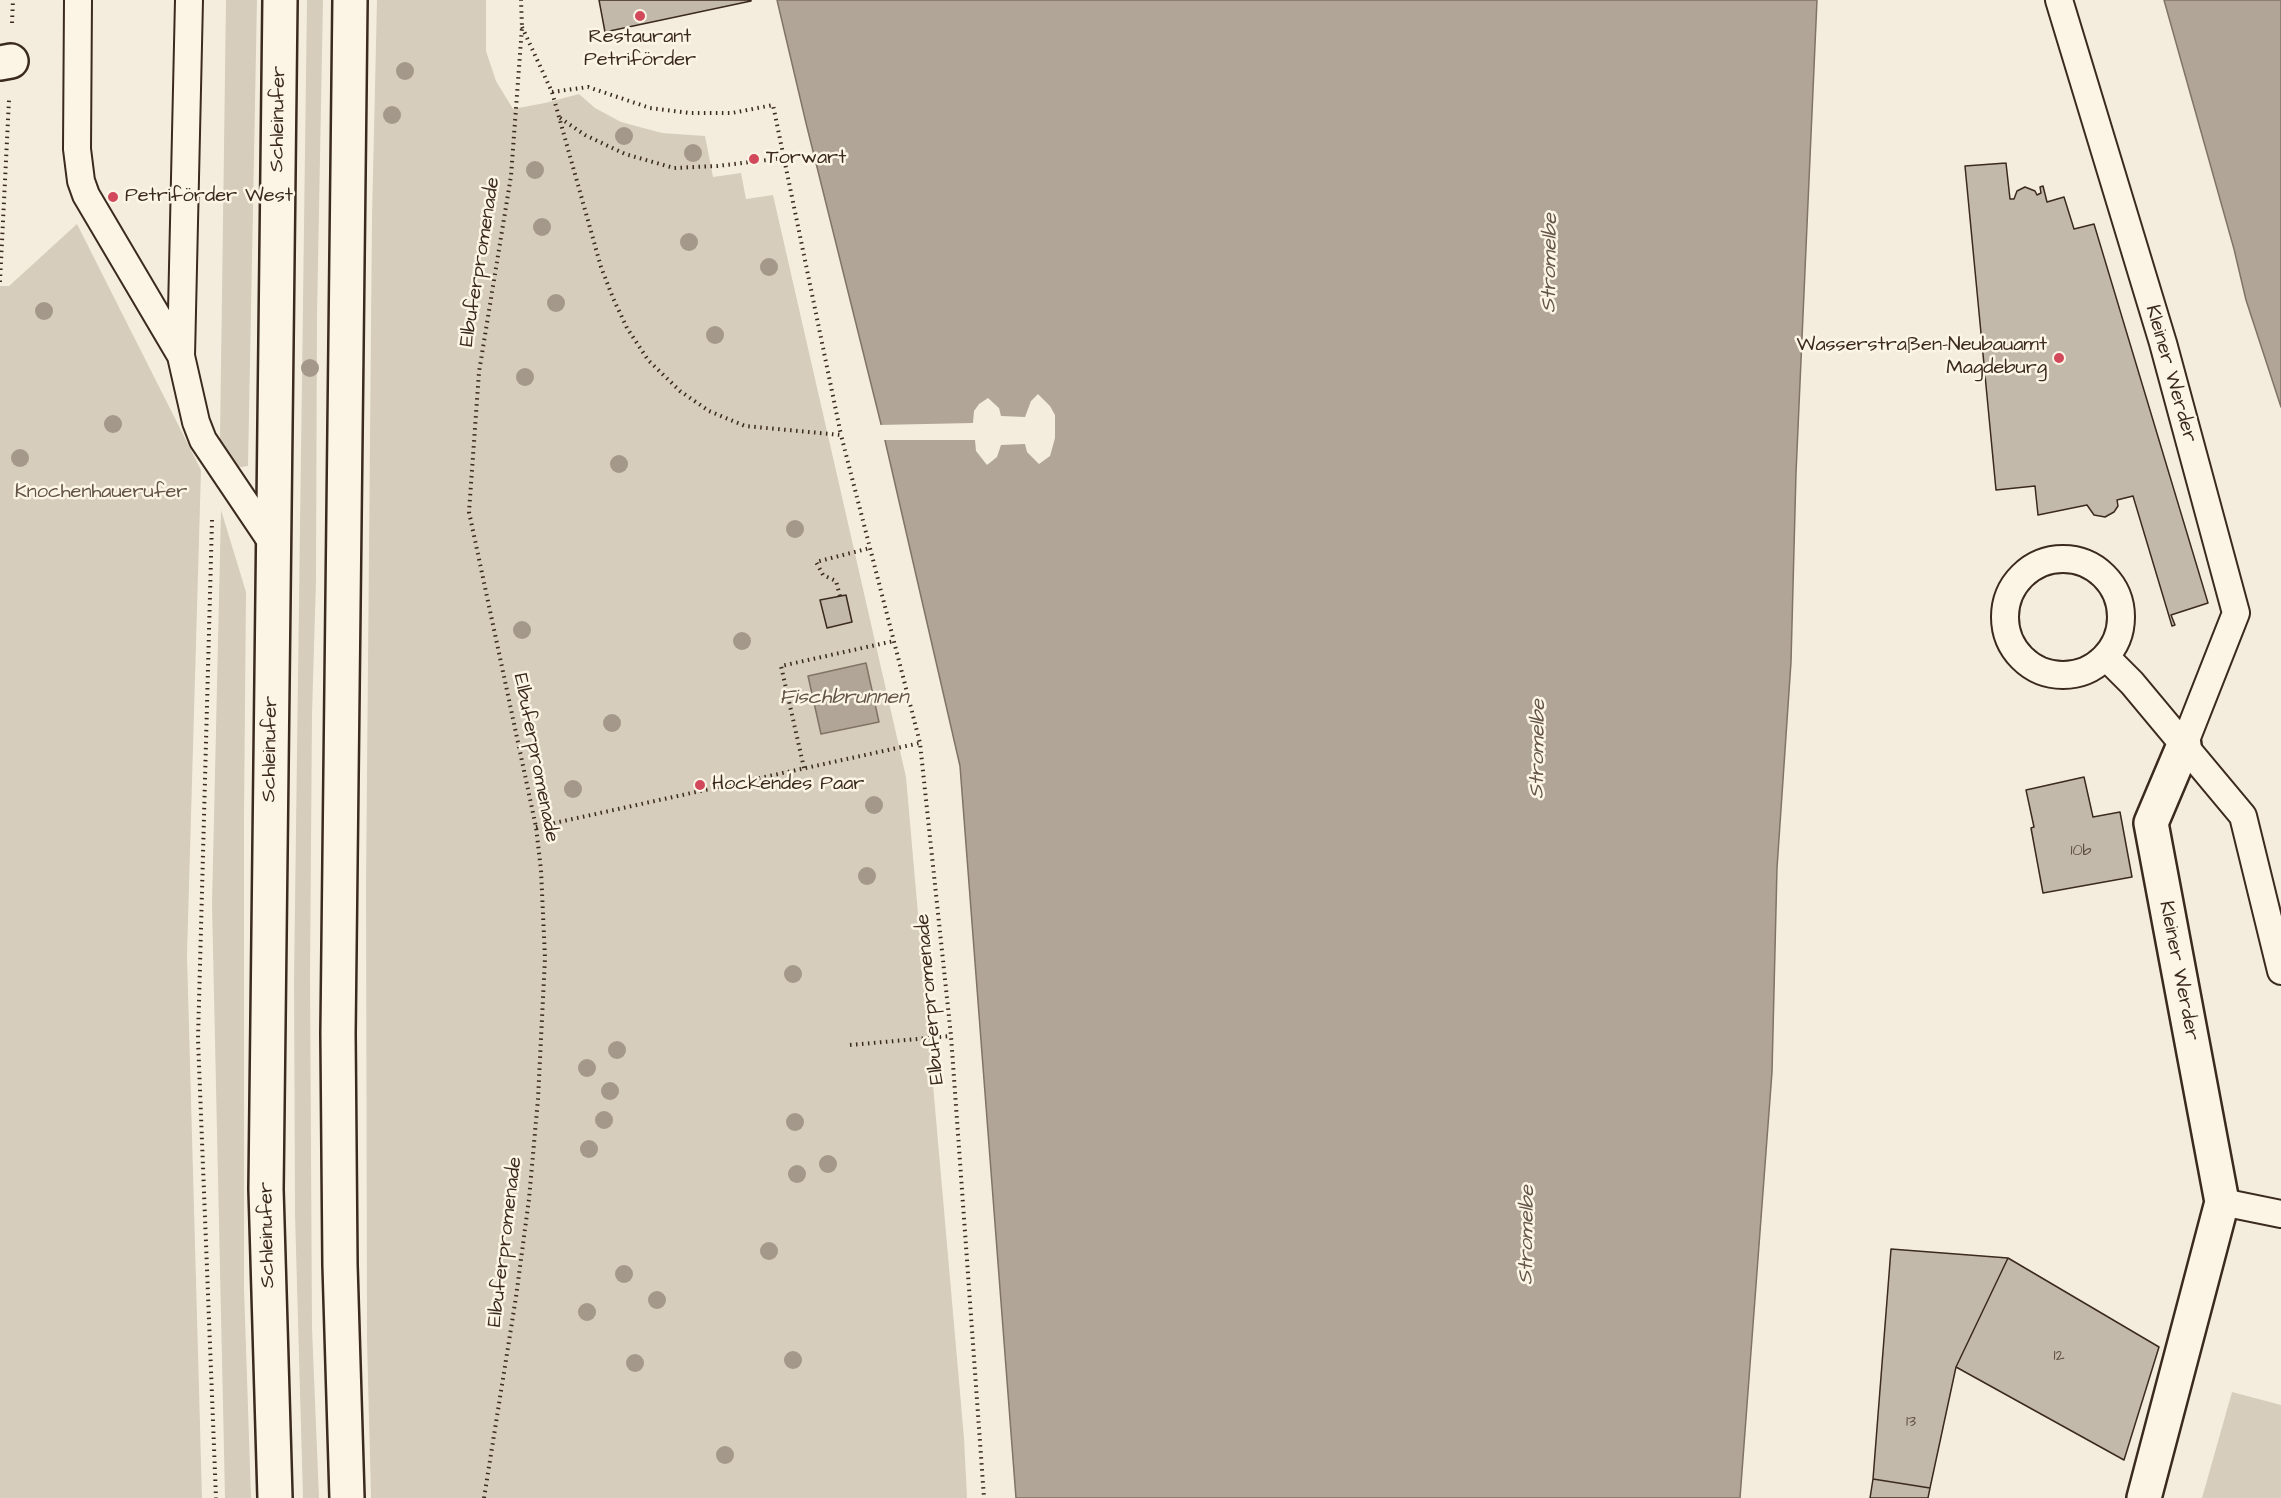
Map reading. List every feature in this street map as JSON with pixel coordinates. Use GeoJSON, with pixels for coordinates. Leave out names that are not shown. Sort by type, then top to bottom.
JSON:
{"type":"FeatureCollection","features":[{"type":"Feature","properties":{"kind":"main road","name":"Schleinufer"},"geometry":{"type":"LineString","coordinates":[[275,1498],[266,1189],[280,0]]}},
{"type":"Feature","properties":{"kind":"main road"},"geometry":{"type":"LineString","coordinates":[[347,1498],[340,1265],[338,1033],[350,0]]}},
{"type":"Feature","properties":{"kind":"main road","name":"Kleiner Werder"},"geometry":{"type":"LineString","coordinates":[[2144,1498],[2222,1202],[2151,823],[2184,745]]}},
{"type":"Feature","properties":{"kind":"lane"},"geometry":{"type":"LineString","coordinates":[[78,0],[77,149],[81,180],[93,209],[182,356]]}},
{"type":"Feature","properties":{"kind":"lane"},"geometry":{"type":"LineString","coordinates":[[189,0],[182,356],[199,431],[214,458],[273,544]]}},
{"type":"Feature","properties":{"kind":"lane","name":"Kleiner Werder"},"geometry":{"type":"LineString","coordinates":[[2059,0],[2163,343],[2236,613],[2184,745]]}},
{"type":"Feature","properties":{"kind":"lane"},"geometry":{"type":"LineString","coordinates":[[2067,560],[2085,564],[2101,573],[2114,588],[2120,604],[2121,624],[2116,641],[2106,657],[2090,669],[2072,675],[2052,674],[2034,667],[2018,654],[2009,638],[2005,618],[2008,599],[2018,582],[2031,569],[2048,561],[2067,560]]}},
{"type":"Feature","properties":{"kind":"lane"},"geometry":{"type":"LineString","coordinates":[[2106,657],[2132,683],[2244,816],[2281,971]]}},
{"type":"Feature","properties":{"kind":"lane"},"geometry":{"type":"LineString","coordinates":[[2222,1202],[2281,1214]]}},
{"type":"Feature","properties":{"kind":"path"},"geometry":{"type":"LineString","coordinates":[[0,282],[6,62],[13,0]]}},
{"type":"Feature","properties":{"kind":"path","name":"Elbuferpromenade"},"geometry":{"type":"LineString","coordinates":[[484,1498],[529,1199],[538,1099],[545,958],[541,870],[536,827],[469,512],[479,372],[511,176],[522,27],[521,0]]}},
{"type":"Feature","properties":{"kind":"path","name":"Elbuferpromenade"},"geometry":{"type":"LineString","coordinates":[[522,27],[552,92],[601,267],[612,298],[627,328],[648,360],[680,391],[709,411],[745,426],[841,435]]}},
{"type":"Feature","properties":{"kind":"path","name":"Elbuferpromenade"},"geometry":{"type":"LineString","coordinates":[[552,92],[588,87],[650,108],[689,113],[732,113],[773,105],[841,435],[920,743],[951,1035],[984,1496]]}},
{"type":"Feature","properties":{"kind":"path"},"geometry":{"type":"LineString","coordinates":[[559,117],[585,135],[625,154],[674,168],[717,166],[784,158]]}},
{"type":"Feature","properties":{"kind":"path"},"geometry":{"type":"LineString","coordinates":[[212,517],[198,1039],[216,1498]]}},
{"type":"Feature","properties":{"kind":"path"},"geometry":{"type":"LineString","coordinates":[[840,596],[836,581],[823,575],[816,562],[870,548]]}},
{"type":"Feature","properties":{"kind":"path"},"geometry":{"type":"LineString","coordinates":[[804,768],[781,666],[894,641]]}},
{"type":"Feature","properties":{"kind":"path"},"geometry":{"type":"LineString","coordinates":[[536,827],[920,743]]}},
{"type":"Feature","properties":{"kind":"path"},"geometry":{"type":"LineString","coordinates":[[850,1045],[951,1035]]}},
{"type":"Feature","properties":{"kind":"path"},"geometry":{"type":"LineString","coordinates":[[979,1498],[984,1496]]}},
{"type":"Feature","properties":{"kind":"green space"},"geometry":{"type":"Polygon","coordinates":[[[226,0],[257,0],[248,466],[235,468],[220,439],[226,0]]]}},
{"type":"Feature","properties":{"kind":"green space"},"geometry":{"type":"Polygon","coordinates":[[[307,0],[323,0],[310,975],[312,1328],[319,1498],[303,1498],[295,1214],[294,979],[307,0]]]}},
{"type":"Feature","properties":{"kind":"green space"},"geometry":{"type":"Polygon","coordinates":[[[377,0],[486,0],[486,51],[496,81],[513,109],[579,94],[595,108],[621,122],[662,133],[705,136],[713,177],[741,173],[746,199],[773,195],[906,777],[964,1438],[967,1498],[371,1498],[367,1340],[366,884],[372,216],[377,0]]]}},
{"type":"Feature","properties":{"kind":"green space","name":"Knochenhauerufer"},"geometry":{"type":"Polygon","coordinates":[[[77,224],[201,470],[187,955],[202,1498],[0,1498],[0,286],[9,286],[77,224]]]}},
{"type":"Feature","properties":{"kind":"green space"},"geometry":{"type":"Polygon","coordinates":[[[221,510],[246,592],[244,1288],[251,1498],[225,1498],[212,904],[221,510]]]}},
{"type":"Feature","properties":{"kind":"green space"},"geometry":{"type":"Polygon","coordinates":[[[2232,1392],[2281,1405],[2281,1498],[2202,1498],[2232,1392]]]}},
{"type":"Feature","properties":{"kind":"water","name":"Stromelbe"},"geometry":{"type":"Polygon","coordinates":[[[777,0],[1817,0],[1796,473],[1791,662],[1777,868],[1772,1072],[1740,1498],[1016,1498],[960,766],[884,436],[777,0]]]}},
{"type":"Feature","properties":{"kind":"water"},"geometry":{"type":"Polygon","coordinates":[[[2164,0],[2281,0],[2281,407],[2246,300],[2234,249],[2164,0]]]}},
{"type":"Feature","properties":{"kind":"water","name":"Fischbrunnen"},"geometry":{"type":"Polygon","coordinates":[[[866,663],[879,722],[821,734],[808,676],[866,663]]]}},
{"type":"Feature","properties":{"kind":"pier"},"geometry":{"type":"Polygon","coordinates":[[[1038,394],[1055,415],[1055,438],[1050,456],[1039,464],[1027,452],[1025,444],[1001,445],[997,457],[987,465],[976,451],[975,440],[881,440],[878,425],[973,423],[974,411],[988,398],[999,408],[1001,416],[1025,417],[1031,401],[1038,394]]]}},
{"type":"Feature","properties":{"kind":"building","name":"Restaurant Petriförder"},"geometry":{"type":"Polygon","coordinates":[[[599,0],[751,0],[751,1],[605,32],[599,0]]]}},
{"type":"Feature","properties":{"kind":"building","name":"Wasserstraßen-Neubauamt Magdeburg"},"geometry":{"type":"Polygon","coordinates":[[[2006,163],[2010,199],[2014,199],[2017,191],[2025,187],[2035,191],[2037,195],[2041,193],[2040,187],[2043,186],[2047,202],[2064,197],[2074,229],[2094,224],[2208,603],[2171,615],[2175,625],[2172,626],[2133,496],[2117,500],[2118,506],[2114,512],[2105,517],[2094,515],[2087,505],[2038,515],[2035,486],[1996,490],[1965,166],[2006,163]]]}},
{"type":"Feature","properties":{"kind":"building"},"geometry":{"type":"Polygon","coordinates":[[[846,595],[852,622],[827,628],[820,600],[846,595]]]}},
{"type":"Feature","properties":{"kind":"building"},"geometry":{"type":"Polygon","coordinates":[[[2084,777],[2093,817],[2120,812],[2132,877],[2043,893],[2031,828],[2034,827],[2026,790],[2084,777]]]}},
{"type":"Feature","properties":{"kind":"building"},"geometry":{"type":"Polygon","coordinates":[[[1891,1249],[2008,1258],[1956,1367],[1930,1488],[1873,1479],[1891,1249]]]}},
{"type":"Feature","properties":{"kind":"building"},"geometry":{"type":"Polygon","coordinates":[[[2008,1258],[2159,1347],[2124,1460],[1956,1367],[2008,1258]]]}},
{"type":"Feature","properties":{"kind":"building"},"geometry":{"type":"Polygon","coordinates":[[[1873,1479],[1930,1488],[1928,1498],[1870,1498],[1873,1479]]]}},
{"type":"Feature","properties":{"kind":"place","name":"Restaurant Petriförder"},"geometry":{"type":"Point","coordinates":[640,16]}},
{"type":"Feature","properties":{"kind":"place","name":"Torwart"},"geometry":{"type":"Point","coordinates":[754,159]}},
{"type":"Feature","properties":{"kind":"place","name":"Petriförder West"},"geometry":{"type":"Point","coordinates":[113,197]}},
{"type":"Feature","properties":{"kind":"place","name":"Wasserstraßen-Neubauamt Magdeburg"},"geometry":{"type":"Point","coordinates":[2059,358]}},
{"type":"Feature","properties":{"kind":"place","name":"Hockendes Paar"},"geometry":{"type":"Point","coordinates":[700,785]}}]}
